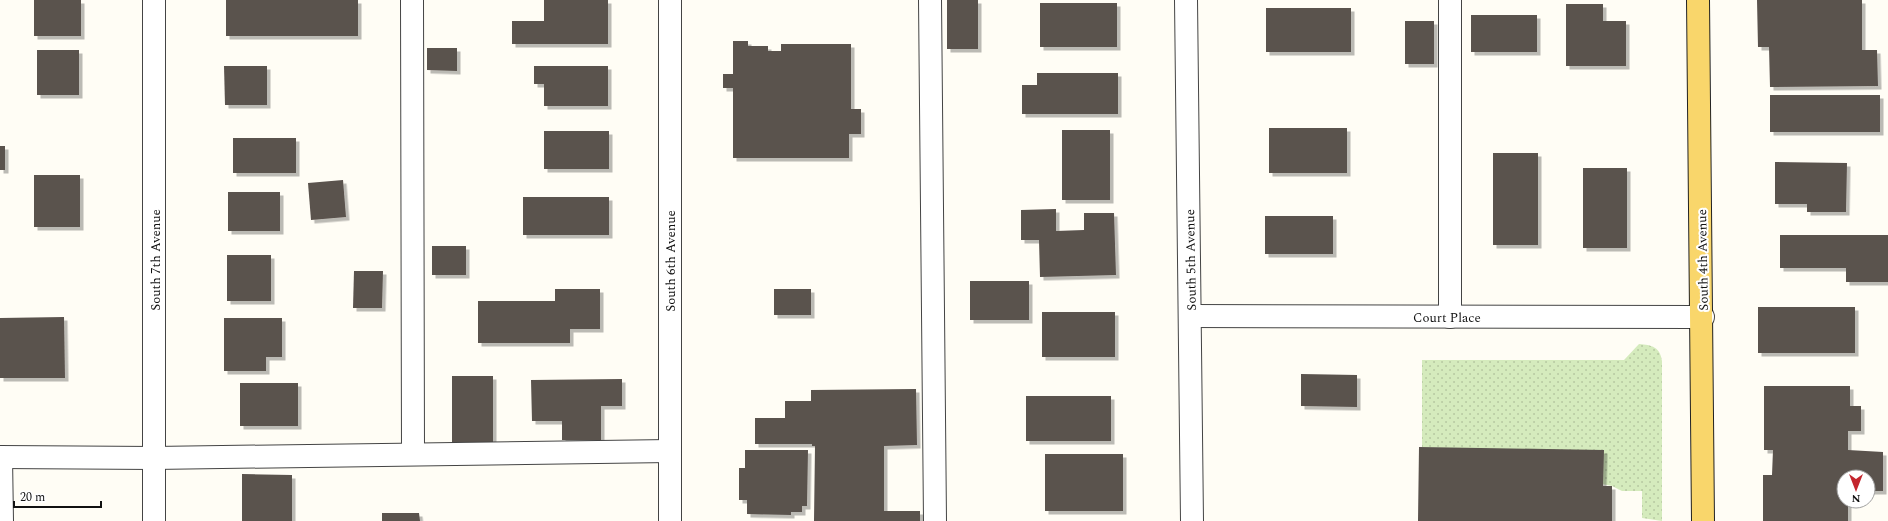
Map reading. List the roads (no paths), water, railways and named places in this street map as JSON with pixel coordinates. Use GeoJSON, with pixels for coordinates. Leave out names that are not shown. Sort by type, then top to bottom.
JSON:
{"type":"FeatureCollection","features":[{"type":"Feature","properties":{"kind":"main road","name":"South 4th Avenue"},"geometry":{"type":"LineString","coordinates":[[1698,0],[1703,317],[1703,521]]}},
{"type":"Feature","properties":{"kind":"street","name":"South 7th Avenue"},"geometry":{"type":"LineString","coordinates":[[154,0],[154,521]]}},
{"type":"Feature","properties":{"kind":"street"},"geometry":{"type":"LineString","coordinates":[[412,0],[414,453]]}},
{"type":"Feature","properties":{"kind":"street","name":"South 6th Avenue"},"geometry":{"type":"LineString","coordinates":[[670,0],[670,521]]}},
{"type":"Feature","properties":{"kind":"street"},"geometry":{"type":"LineString","coordinates":[[930,0],[935,521]]}},
{"type":"Feature","properties":{"kind":"street","name":"South 5th Avenue"},"geometry":{"type":"LineString","coordinates":[[1186,0],[1192,521]]}},
{"type":"Feature","properties":{"kind":"street"},"geometry":{"type":"LineString","coordinates":[[1450,0],[1450,316]]}},
{"type":"Feature","properties":{"kind":"street","name":"Court Place"},"geometry":{"type":"LineString","coordinates":[[1190,316],[1703,317]]}},
{"type":"Feature","properties":{"kind":"street"},"geometry":{"type":"LineString","coordinates":[[2,521],[0,457],[154,458],[414,453],[670,451]]}}]}
